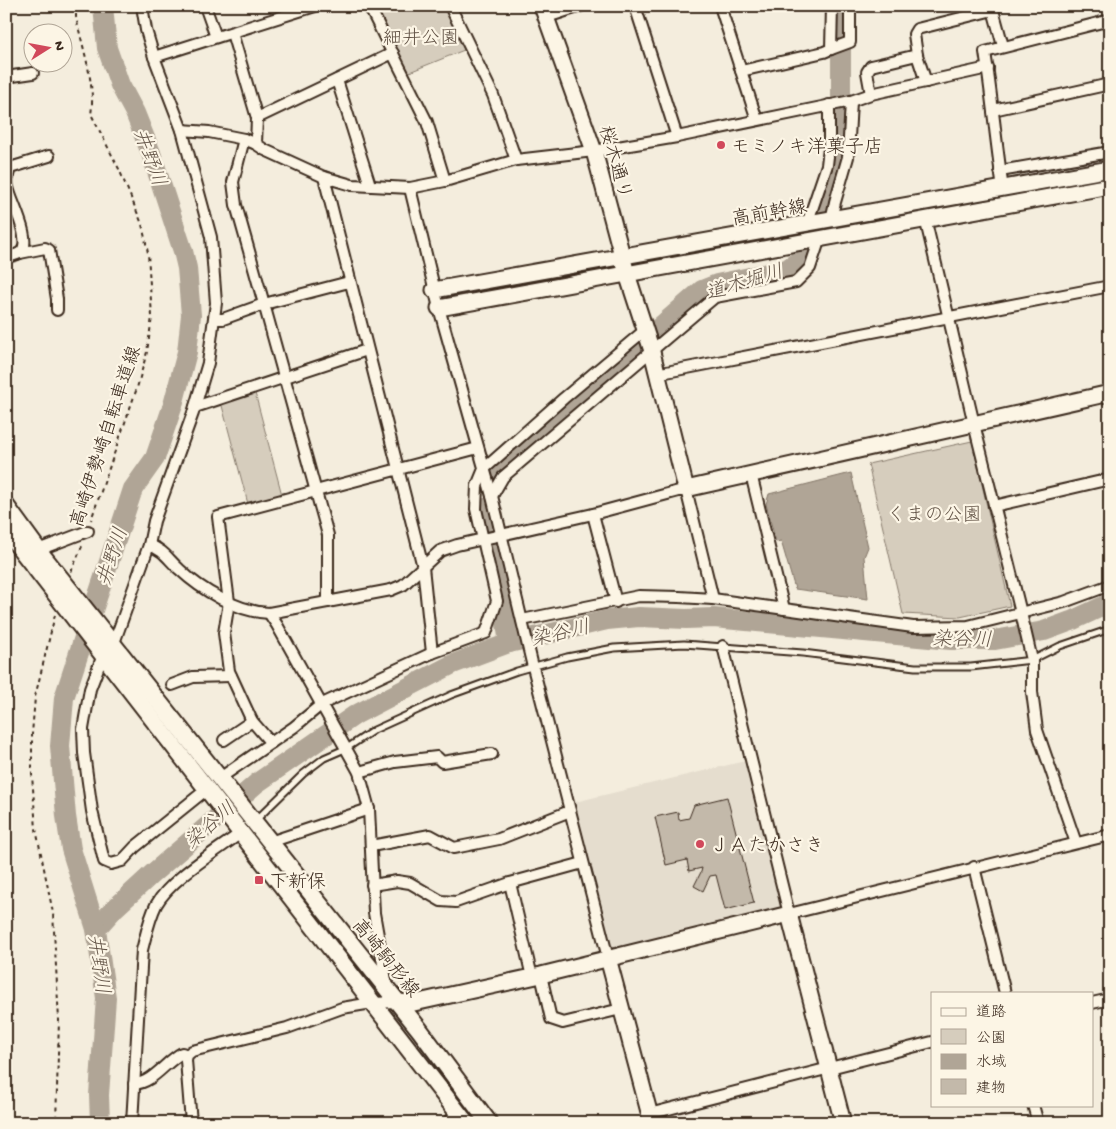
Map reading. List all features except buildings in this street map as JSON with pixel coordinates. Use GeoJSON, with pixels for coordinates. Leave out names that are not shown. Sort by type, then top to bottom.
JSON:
{"type":"FeatureCollection","features":[{"type":"Feature","properties":{"kind":"main road"},"geometry":{"type":"LineString","coordinates":[[6,506],[33,554]]}},
{"type":"Feature","properties":{"kind":"main road"},"geometry":{"type":"LineString","coordinates":[[6,530],[33,554],[66,594],[247,826]]}},
{"type":"Feature","properties":{"kind":"main road","name":"高崎駒形線"},"geometry":{"type":"LineString","coordinates":[[247,826],[270,842],[392,996],[489,1123]]}},
{"type":"Feature","properties":{"kind":"main road","name":"高崎駒形線"},"geometry":{"type":"LineString","coordinates":[[247,826],[372,1003],[396,1031],[457,1119]]}},
{"type":"Feature","properties":{"kind":"street"},"geometry":{"type":"LineString","coordinates":[[142,6],[146,30],[154,57],[182,130],[212,237],[215,294],[214,318],[208,363],[195,406],[154,521],[149,545],[105,646],[90,689],[83,729],[84,753],[92,811],[104,861],[111,864],[122,861],[135,847],[271,743],[323,706],[432,654],[486,632],[497,601],[476,509],[477,486],[484,469],[564,398],[645,331]]}},
{"type":"Feature","properties":{"kind":"street"},"geometry":{"type":"LineString","coordinates":[[205,6],[216,37]]}},
{"type":"Feature","properties":{"kind":"street"},"geometry":{"type":"LineString","coordinates":[[154,57],[232,32],[283,10],[315,6]]}},
{"type":"Feature","properties":{"kind":"street"},"geometry":{"type":"LineString","coordinates":[[369,6],[427,122],[445,181]]}},
{"type":"Feature","properties":{"kind":"street"},"geometry":{"type":"LineString","coordinates":[[450,6],[493,95],[516,160]]}},
{"type":"Feature","properties":{"kind":"street"},"geometry":{"type":"LineString","coordinates":[[544,12],[581,6]]}},
{"type":"Feature","properties":{"kind":"street"},"geometry":{"type":"LineString","coordinates":[[635,6],[677,137]]}},
{"type":"Feature","properties":{"kind":"street"},"geometry":{"type":"LineString","coordinates":[[720,6],[757,120]]}},
{"type":"Feature","properties":{"kind":"street"},"geometry":{"type":"LineString","coordinates":[[832,6],[833,48]]}},
{"type":"Feature","properties":{"kind":"street"},"geometry":{"type":"LineString","coordinates":[[741,71],[824,52],[846,45],[850,42],[850,6]]}},
{"type":"Feature","properties":{"kind":"street"},"geometry":{"type":"LineString","coordinates":[[926,82],[917,55],[914,34],[917,29],[993,8],[1003,46]]}},
{"type":"Feature","properties":{"kind":"street","name":"桜木通り"},"geometry":{"type":"LineString","coordinates":[[544,12],[594,152],[627,274],[651,350]]}},
{"type":"Feature","properties":{"kind":"street"},"geometry":{"type":"LineString","coordinates":[[1003,188],[995,143],[994,110],[985,52],[1110,20]]}},
{"type":"Feature","properties":{"kind":"street"},"geometry":{"type":"LineString","coordinates":[[232,32],[257,118],[256,144]]}},
{"type":"Feature","properties":{"kind":"street"},"geometry":{"type":"LineString","coordinates":[[257,118],[393,53]]}},
{"type":"Feature","properties":{"kind":"street"},"geometry":{"type":"LineString","coordinates":[[871,94],[867,72],[871,66],[917,55]]}},
{"type":"Feature","properties":{"kind":"street"},"geometry":{"type":"LineString","coordinates":[[182,130],[209,132],[244,140],[324,177],[352,184],[410,188],[445,181],[516,160],[594,152],[677,137],[851,101],[871,94],[988,68]]}},
{"type":"Feature","properties":{"kind":"street"},"geometry":{"type":"LineString","coordinates":[[6,77],[33,73]]}},
{"type":"Feature","properties":{"kind":"street"},"geometry":{"type":"LineString","coordinates":[[337,80],[370,185]]}},
{"type":"Feature","properties":{"kind":"street"},"geometry":{"type":"LineString","coordinates":[[994,110],[1110,84]]}},
{"type":"Feature","properties":{"kind":"street"},"geometry":{"type":"LineString","coordinates":[[832,220],[835,202],[848,157],[851,101]]}},
{"type":"Feature","properties":{"kind":"street"},"geometry":{"type":"LineString","coordinates":[[807,224],[827,165],[829,105]]}},
{"type":"Feature","properties":{"kind":"street"},"geometry":{"type":"LineString","coordinates":[[244,140],[233,182],[236,205],[328,535],[328,602]]}},
{"type":"Feature","properties":{"kind":"street"},"geometry":{"type":"LineString","coordinates":[[1000,171],[1110,152]]}},
{"type":"Feature","properties":{"kind":"street"},"geometry":{"type":"LineString","coordinates":[[20,253],[23,248],[22,226],[8,188],[7,175],[10,168],[16,165],[49,156]]}},
{"type":"Feature","properties":{"kind":"street","name":"高前幹線"},"geometry":{"type":"LineString","coordinates":[[434,290],[1110,169]]}},
{"type":"Feature","properties":{"kind":"street"},"geometry":{"type":"LineString","coordinates":[[324,177],[349,282],[423,567],[432,654]]}},
{"type":"Feature","properties":{"kind":"street","name":"高前幹線"},"geometry":{"type":"LineString","coordinates":[[439,308],[1110,186]]}},
{"type":"Feature","properties":{"kind":"street"},"geometry":{"type":"LineString","coordinates":[[410,188],[434,290],[492,496],[499,536],[650,1118],[829,1068],[931,1042]]}},
{"type":"Feature","properties":{"kind":"street"},"geometry":{"type":"LineString","coordinates":[[926,218],[948,318],[1022,615],[1031,659],[1032,692],[1037,730],[1076,843]]}},
{"type":"Feature","properties":{"kind":"street"},"geometry":{"type":"LineString","coordinates":[[492,496],[504,476],[715,297],[796,282],[810,268],[820,238]]}},
{"type":"Feature","properties":{"kind":"street"},"geometry":{"type":"LineString","coordinates":[[6,257],[45,248],[48,250],[57,299],[57,310]]}},
{"type":"Feature","properties":{"kind":"street"},"geometry":{"type":"LineString","coordinates":[[214,318],[223,319],[264,304],[349,282]]}},
{"type":"Feature","properties":{"kind":"street"},"geometry":{"type":"LineString","coordinates":[[656,374],[1110,286]]}},
{"type":"Feature","properties":{"kind":"street"},"geometry":{"type":"LineString","coordinates":[[195,406],[367,350]]}},
{"type":"Feature","properties":{"kind":"street"},"geometry":{"type":"LineString","coordinates":[[651,350],[713,599]]}},
{"type":"Feature","properties":{"kind":"street"},"geometry":{"type":"LineString","coordinates":[[149,545],[159,549],[179,569],[208,592],[257,613],[269,613],[392,590],[403,585],[440,551],[484,539],[593,514],[686,489],[1110,393]]}},
{"type":"Feature","properties":{"kind":"street"},"geometry":{"type":"LineString","coordinates":[[271,743],[252,721],[229,670],[224,634],[229,602],[218,517],[478,448]]}},
{"type":"Feature","properties":{"kind":"street"},"geometry":{"type":"LineString","coordinates":[[751,474],[784,609]]}},
{"type":"Feature","properties":{"kind":"street"},"geometry":{"type":"LineString","coordinates":[[994,506],[1110,480]]}},
{"type":"Feature","properties":{"kind":"street"},"geometry":{"type":"LineString","coordinates":[[593,514],[616,602]]}},
{"type":"Feature","properties":{"kind":"street"},"geometry":{"type":"LineString","coordinates":[[33,554],[88,531]]}},
{"type":"Feature","properties":{"kind":"street"},"geometry":{"type":"LineString","coordinates":[[522,622],[567,610],[639,596],[678,596],[713,599],[913,627],[968,626],[1022,615],[1110,585]]}},
{"type":"Feature","properties":{"kind":"street"},"geometry":{"type":"LineString","coordinates":[[269,613],[359,772],[369,810],[374,913],[392,996]]}},
{"type":"Feature","properties":{"kind":"street"},"geometry":{"type":"LineString","coordinates":[[723,646],[843,1123]]}},
{"type":"Feature","properties":{"kind":"street"},"geometry":{"type":"LineString","coordinates":[[172,684],[192,677],[231,676]]}},
{"type":"Feature","properties":{"kind":"street"},"geometry":{"type":"LineString","coordinates":[[224,740],[252,721]]}},
{"type":"Feature","properties":{"kind":"street"},"geometry":{"type":"LineString","coordinates":[[359,772],[395,762],[437,757],[442,762],[492,754]]}},
{"type":"Feature","properties":{"kind":"street"},"geometry":{"type":"LineString","coordinates":[[270,842],[369,810]]}},
{"type":"Feature","properties":{"kind":"street"},"geometry":{"type":"LineString","coordinates":[[371,846],[430,835],[454,848],[500,839],[570,811]]}},
{"type":"Feature","properties":{"kind":"street"},"geometry":{"type":"LineString","coordinates":[[132,1123],[142,950],[148,926],[157,905],[172,885],[247,826]]}},
{"type":"Feature","properties":{"kind":"street"},"geometry":{"type":"LineString","coordinates":[[191,1123],[186,1060],[188,1055],[196,1050],[287,1028],[342,1008],[372,1003],[392,996],[414,1004],[536,976],[1110,835]]}},
{"type":"Feature","properties":{"kind":"street"},"geometry":{"type":"LineString","coordinates":[[372,885],[397,881],[410,883],[441,901],[456,902],[583,863]]}},
{"type":"Feature","properties":{"kind":"street"},"geometry":{"type":"LineString","coordinates":[[974,867],[1006,992]]}},
{"type":"Feature","properties":{"kind":"street"},"geometry":{"type":"LineString","coordinates":[[510,884],[536,976],[551,1019],[563,1023],[621,1008]]}},
{"type":"Feature","properties":{"kind":"street"},"geometry":{"type":"LineString","coordinates":[[1094,1003],[1110,999]]}},
{"type":"Feature","properties":{"kind":"street"},"geometry":{"type":"LineString","coordinates":[[134,1084],[144,1084],[175,1057],[182,1053],[188,1055]]}},
{"type":"Feature","properties":{"kind":"street"},"geometry":{"type":"LineString","coordinates":[[1034,1106],[1038,1123]]}},
{"type":"Feature","properties":{"kind":"lane"},"geometry":{"type":"LineString","coordinates":[[247,826],[303,774],[324,758],[374,730],[410,713],[533,664],[614,648],[684,644],[803,653],[915,667],[971,667],[1031,659],[1060,646],[1110,629]]}},
{"type":"Feature","properties":{"kind":"path","name":"高崎伊勢崎自転車道線"},"geometry":{"type":"LineString","coordinates":[[56,1123],[59,1020],[53,913],[36,829],[32,776],[32,734],[35,698],[66,594],[136,388],[147,352],[152,317],[148,254],[142,224],[119,170],[91,114],[91,90],[76,17],[76,6]]}},
{"type":"Feature","properties":{"kind":"shaded area"},"geometry":{"type":"Polygon","coordinates":[[[745,761],[783,904],[780,909],[615,949],[612,946],[575,802],[745,761]]]}},
{"type":"Feature","properties":{"kind":"green space","name":"細井公園"},"geometry":{"type":"Polygon","coordinates":[[[375,6],[444,6],[464,50],[407,73],[375,6]]]}},
{"type":"Feature","properties":{"kind":"green space"},"geometry":{"type":"Polygon","coordinates":[[[255,393],[282,495],[248,504],[221,402],[255,393]]]}},
{"type":"Feature","properties":{"kind":"green space","name":"くまの公園"},"geometry":{"type":"Polygon","coordinates":[[[972,441],[1010,606],[960,617],[903,614],[868,464],[972,441]]]}},
{"type":"Feature","properties":{"kind":"water"},"geometry":{"type":"Polygon","coordinates":[[[851,473],[868,547],[864,557],[868,599],[795,589],[781,541],[776,542],[766,504],[769,494],[851,473]]]}},
{"type":"Feature","properties":{"kind":"waterway","name":"井野川"},"geometry":{"type":"LineString","coordinates":[[100,1123],[99,1095],[106,998],[96,929],[71,849],[66,816],[60,746],[64,698],[133,489],[155,458],[173,405],[187,352],[191,315],[187,268],[183,251],[151,153],[135,113],[120,85],[107,48],[103,6]]}},
{"type":"Feature","properties":{"kind":"waterway","name":"道木堀川"},"geometry":{"type":"LineString","coordinates":[[492,476],[496,470],[702,290],[717,284],[787,269],[802,258],[837,167],[841,141],[841,6]]}},
{"type":"Feature","properties":{"kind":"waterway","name":"道木堀川"},"geometry":{"type":"LineString","coordinates":[[484,508],[509,643]]}},
{"type":"Feature","properties":{"kind":"waterway","name":"染谷川"},"geometry":{"type":"LineString","coordinates":[[96,929],[114,909],[152,874],[257,783],[355,715],[453,664],[509,643],[607,620],[639,617],[714,618],[951,640],[995,640],[1044,631],[1110,603]]}},
{"type":"Feature","properties":{"kind":"place","name":"モミノキ洋菓子店"},"geometry":{"type":"Point","coordinates":[721,145]}},
{"type":"Feature","properties":{"kind":"place","name":"ＪＡたかさき"},"geometry":{"type":"Point","coordinates":[700,844]}},
{"type":"Feature","properties":{"kind":"place","name":"下新保"},"geometry":{"type":"Point","coordinates":[259,880]}}]}
